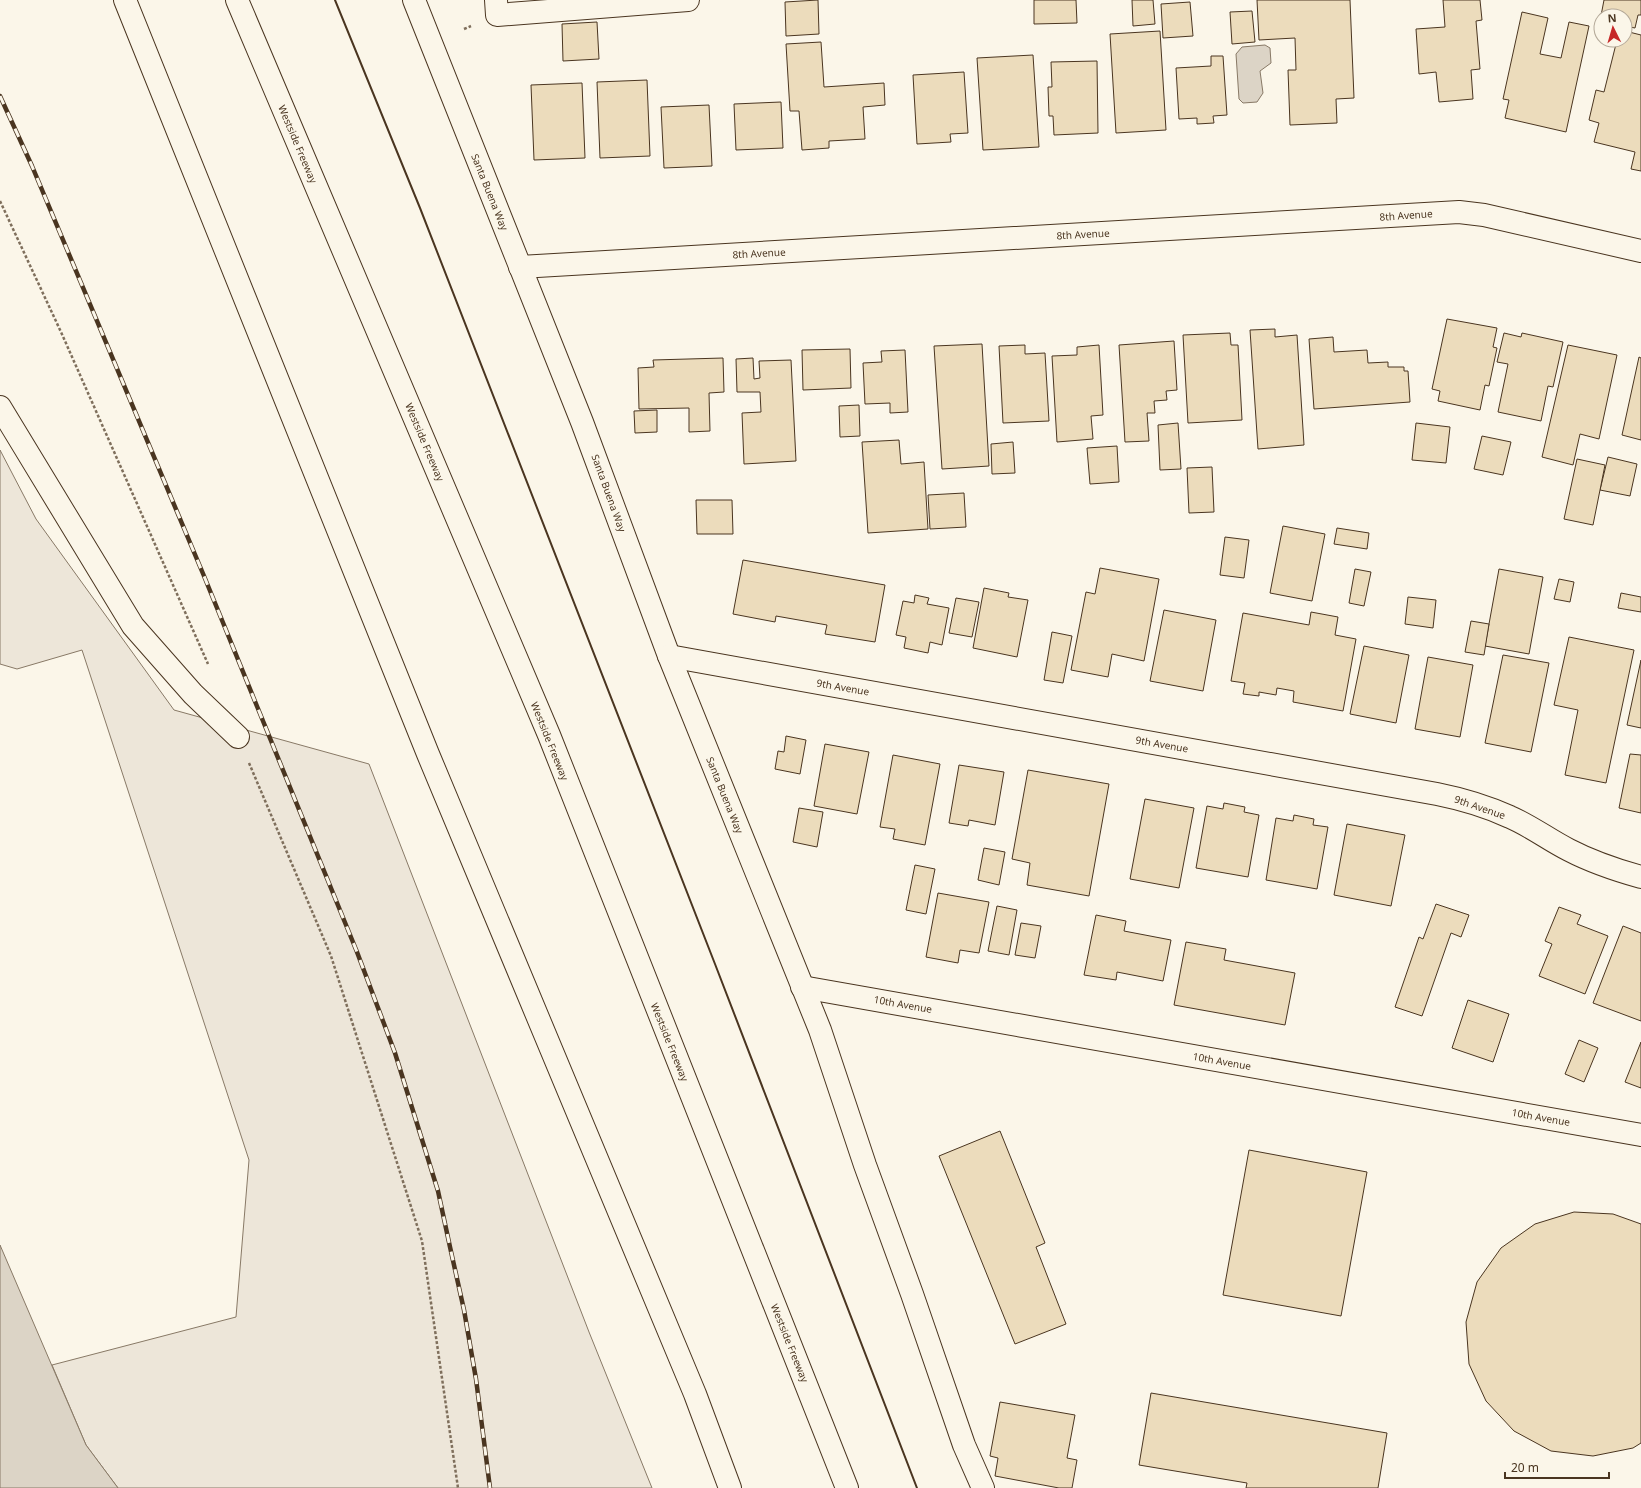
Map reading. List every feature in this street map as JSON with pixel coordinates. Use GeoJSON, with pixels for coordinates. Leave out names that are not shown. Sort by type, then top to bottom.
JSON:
{"type":"FeatureCollection","features":[{"type":"Feature","properties":{"kind":"main road"},"geometry":{"type":"LineString","coordinates":[[125,0],[428,754],[695,1394],[730,1488]]}},
{"type":"Feature","properties":{"kind":"main road","name":"Westside Freeway"},"geometry":{"type":"LineString","coordinates":[[237,0],[549,735],[847,1488]]}},
{"type":"Feature","properties":{"kind":"main road","name":"Santa Buena Way"},"geometry":{"type":"LineString","coordinates":[[414,0],[582,422],[669,656],[820,1030],[865,1165],[912,1294],[964,1445],[983,1488]]}},
{"type":"Feature","properties":{"kind":"main road"},"geometry":{"type":"LineString","coordinates":[[497,7],[688,0]]}},
{"type":"Feature","properties":{"kind":"main road","name":"8th Avenue"},"geometry":{"type":"LineString","coordinates":[[520,267],[1459,212],[1484,215],[1641,251]]}},
{"type":"Feature","properties":{"kind":"main road"},"geometry":{"type":"LineString","coordinates":[[0,407],[133,626],[193,694],[238,737]]}},
{"type":"Feature","properties":{"kind":"main road","name":"9th Avenue"},"geometry":{"type":"LineString","coordinates":[[669,656],[1466,800],[1490,808],[1512,818],[1592,862],[1641,877]]}},
{"type":"Feature","properties":{"kind":"main road","name":"10th Avenue"},"geometry":{"type":"LineString","coordinates":[[802,987],[1641,1135]]}},
{"type":"Feature","properties":{"kind":"path"},"geometry":{"type":"LineString","coordinates":[[0,201],[61,332],[209,667]]}},
{"type":"Feature","properties":{"kind":"path"},"geometry":{"type":"LineString","coordinates":[[238,737],[331,956],[422,1240],[458,1488]]}},
{"type":"Feature","properties":{"kind":"shaded area"},"geometry":{"type":"Polygon","coordinates":[[[1265,45],[1270,48],[1271,63],[1260,71],[1263,93],[1257,102],[1243,103],[1239,99],[1236,54],[1242,47],[1265,45]]]}},
{"type":"Feature","properties":{"kind":"shaded area"},"geometry":{"type":"Polygon","coordinates":[[[0,450],[36,519],[174,710],[369,764],[589,1332],[652,1488],[118,1488],[86,1445],[52,1365],[236,1317],[249,1160],[82,650],[17,669],[0,664],[0,450]]]}},
{"type":"Feature","properties":{"kind":"shaded area"},"geometry":{"type":"Polygon","coordinates":[[[0,1245],[86,1445],[118,1488],[0,1488],[0,1245]]]}},
{"type":"Feature","properties":{"kind":"building"},"geometry":{"type":"Polygon","coordinates":[[[818,0],[819,34],[786,36],[785,2],[818,0]]]}},
{"type":"Feature","properties":{"kind":"building"},"geometry":{"type":"Polygon","coordinates":[[[1034,0],[1076,0],[1077,23],[1034,24],[1034,0]]]}},
{"type":"Feature","properties":{"kind":"building"},"geometry":{"type":"Polygon","coordinates":[[[1132,0],[1153,0],[1155,24],[1133,26],[1132,0]]]}},
{"type":"Feature","properties":{"kind":"building"},"geometry":{"type":"Polygon","coordinates":[[[1257,0],[1350,0],[1354,98],[1336,99],[1337,123],[1290,125],[1288,70],[1296,70],[1295,38],[1259,40],[1257,0]]]}},
{"type":"Feature","properties":{"kind":"building"},"geometry":{"type":"Polygon","coordinates":[[[1443,0],[1480,0],[1482,20],[1476,21],[1480,69],[1471,70],[1473,99],[1439,102],[1436,72],[1419,74],[1416,29],[1445,27],[1443,0]]]}},
{"type":"Feature","properties":{"kind":"building"},"geometry":{"type":"Polygon","coordinates":[[[1604,0],[1641,0],[1641,15],[1638,15],[1635,28],[1633,28],[1633,8],[1602,8],[1604,0]]]}},
{"type":"Feature","properties":{"kind":"building"},"geometry":{"type":"Polygon","coordinates":[[[1190,2],[1193,36],[1163,38],[1161,4],[1190,2]]]}},
{"type":"Feature","properties":{"kind":"building"},"geometry":{"type":"Polygon","coordinates":[[[1252,11],[1255,42],[1232,44],[1230,12],[1252,11]]]}},
{"type":"Feature","properties":{"kind":"building"},"geometry":{"type":"Polygon","coordinates":[[[1522,12],[1548,18],[1540,54],[1561,58],[1569,22],[1589,26],[1566,132],[1505,118],[1509,100],[1503,99],[1522,12]]]}},
{"type":"Feature","properties":{"kind":"building"},"geometry":{"type":"Polygon","coordinates":[[[597,22],[599,59],[563,61],[562,24],[597,22]]]}},
{"type":"Feature","properties":{"kind":"building"},"geometry":{"type":"Polygon","coordinates":[[[1160,31],[1166,130],[1116,133],[1110,34],[1160,31]]]}},
{"type":"Feature","properties":{"kind":"building"},"geometry":{"type":"Polygon","coordinates":[[[1633,33],[1641,35],[1641,171],[1631,169],[1635,152],[1594,142],[1599,123],[1589,120],[1596,90],[1604,92],[1615,48],[1633,48],[1633,33]]]}},
{"type":"Feature","properties":{"kind":"building"},"geometry":{"type":"Polygon","coordinates":[[[821,42],[824,87],[884,83],[885,105],[863,107],[865,139],[829,141],[829,148],[802,150],[799,111],[790,111],[786,44],[821,42]]]}},
{"type":"Feature","properties":{"kind":"building"},"geometry":{"type":"Polygon","coordinates":[[[1033,55],[1039,147],[983,150],[977,58],[1033,55]]]}},
{"type":"Feature","properties":{"kind":"building"},"geometry":{"type":"Polygon","coordinates":[[[1211,56],[1223,56],[1227,115],[1213,116],[1214,123],[1197,124],[1197,118],[1179,119],[1176,68],[1211,66],[1211,56]]]}},
{"type":"Feature","properties":{"kind":"building"},"geometry":{"type":"Polygon","coordinates":[[[1097,61],[1098,133],[1054,135],[1053,116],[1049,116],[1048,87],[1052,87],[1051,62],[1097,61]]]}},
{"type":"Feature","properties":{"kind":"building"},"geometry":{"type":"Polygon","coordinates":[[[964,72],[968,133],[950,134],[951,142],[917,144],[913,75],[964,72]]]}},
{"type":"Feature","properties":{"kind":"building"},"geometry":{"type":"Polygon","coordinates":[[[647,80],[650,156],[600,158],[597,82],[647,80]]]}},
{"type":"Feature","properties":{"kind":"building"},"geometry":{"type":"Polygon","coordinates":[[[582,83],[585,158],[534,160],[531,85],[582,83]]]}},
{"type":"Feature","properties":{"kind":"building"},"geometry":{"type":"Polygon","coordinates":[[[781,102],[783,148],[736,150],[734,104],[781,102]]]}},
{"type":"Feature","properties":{"kind":"building"},"geometry":{"type":"Polygon","coordinates":[[[709,105],[712,166],[664,168],[661,107],[709,105]]]}},
{"type":"Feature","properties":{"kind":"building"},"geometry":{"type":"Polygon","coordinates":[[[1447,319],[1497,328],[1493,347],[1497,348],[1489,386],[1485,385],[1480,410],[1438,401],[1440,391],[1432,389],[1447,319]]]}},
{"type":"Feature","properties":{"kind":"building"},"geometry":{"type":"Polygon","coordinates":[[[1275,329],[1275,337],[1297,335],[1304,445],[1258,449],[1250,330],[1275,329]]]}},
{"type":"Feature","properties":{"kind":"building"},"geometry":{"type":"Polygon","coordinates":[[[1230,333],[1231,345],[1238,345],[1242,420],[1188,423],[1183,335],[1230,333]]]}},
{"type":"Feature","properties":{"kind":"building"},"geometry":{"type":"Polygon","coordinates":[[[1504,333],[1521,337],[1522,333],[1563,342],[1553,387],[1548,386],[1541,421],[1498,412],[1508,364],[1497,362],[1504,333]]]}},
{"type":"Feature","properties":{"kind":"building"},"geometry":{"type":"Polygon","coordinates":[[[1333,337],[1334,352],[1367,350],[1368,363],[1388,362],[1388,367],[1404,367],[1404,371],[1408,371],[1410,402],[1314,409],[1309,339],[1333,337]]]}},
{"type":"Feature","properties":{"kind":"building"},"geometry":{"type":"Polygon","coordinates":[[[1174,341],[1177,390],[1166,391],[1167,400],[1154,401],[1155,413],[1147,413],[1149,441],[1125,442],[1119,345],[1174,341]]]}},
{"type":"Feature","properties":{"kind":"building"},"geometry":{"type":"Polygon","coordinates":[[[982,344],[989,466],[942,469],[934,346],[982,344]]]}},
{"type":"Feature","properties":{"kind":"building"},"geometry":{"type":"Polygon","coordinates":[[[1025,345],[1025,354],[1045,353],[1049,421],[1003,423],[999,346],[1025,345]]]}},
{"type":"Feature","properties":{"kind":"building"},"geometry":{"type":"Polygon","coordinates":[[[1099,345],[1103,415],[1091,416],[1093,439],[1057,442],[1052,356],[1077,355],[1077,347],[1099,345]]]}},
{"type":"Feature","properties":{"kind":"building"},"geometry":{"type":"Polygon","coordinates":[[[1568,345],[1617,355],[1599,439],[1580,434],[1573,465],[1542,457],[1568,345]]]}},
{"type":"Feature","properties":{"kind":"building"},"geometry":{"type":"Polygon","coordinates":[[[850,349],[851,388],[803,390],[802,350],[850,349]]]}},
{"type":"Feature","properties":{"kind":"building"},"geometry":{"type":"Polygon","coordinates":[[[905,350],[908,412],[890,413],[890,403],[865,404],[863,363],[882,362],[881,351],[905,350]]]}},
{"type":"Feature","properties":{"kind":"building"},"geometry":{"type":"Polygon","coordinates":[[[1639,357],[1641,358],[1641,440],[1622,435],[1639,357]]]}},
{"type":"Feature","properties":{"kind":"building"},"geometry":{"type":"Polygon","coordinates":[[[723,358],[724,392],[709,393],[710,431],[689,432],[689,408],[639,409],[638,368],[654,367],[653,360],[723,358]]]}},
{"type":"Feature","properties":{"kind":"building"},"geometry":{"type":"Polygon","coordinates":[[[753,358],[754,379],[760,378],[759,361],[791,360],[796,461],[744,464],[742,413],[761,412],[760,392],[737,392],[736,359],[753,358]]]}},
{"type":"Feature","properties":{"kind":"building"},"geometry":{"type":"Polygon","coordinates":[[[859,405],[860,436],[840,437],[839,406],[859,405]]]}},
{"type":"Feature","properties":{"kind":"building"},"geometry":{"type":"Polygon","coordinates":[[[657,410],[657,432],[635,433],[634,411],[657,410]]]}},
{"type":"Feature","properties":{"kind":"building"},"geometry":{"type":"Polygon","coordinates":[[[1178,423],[1181,469],[1160,470],[1158,425],[1178,423]]]}},
{"type":"Feature","properties":{"kind":"building"},"geometry":{"type":"Polygon","coordinates":[[[1416,423],[1450,427],[1446,463],[1412,460],[1416,423]]]}},
{"type":"Feature","properties":{"kind":"building"},"geometry":{"type":"Polygon","coordinates":[[[1482,436],[1511,442],[1503,475],[1474,469],[1482,436]]]}},
{"type":"Feature","properties":{"kind":"building"},"geometry":{"type":"Polygon","coordinates":[[[899,440],[901,464],[924,462],[928,529],[868,533],[862,442],[899,440]]]}},
{"type":"Feature","properties":{"kind":"building"},"geometry":{"type":"Polygon","coordinates":[[[1013,442],[1015,473],[992,474],[991,444],[1013,442]]]}},
{"type":"Feature","properties":{"kind":"building"},"geometry":{"type":"Polygon","coordinates":[[[1117,446],[1119,482],[1090,484],[1087,448],[1117,446]]]}},
{"type":"Feature","properties":{"kind":"building"},"geometry":{"type":"Polygon","coordinates":[[[1608,457],[1637,464],[1630,496],[1600,490],[1608,457]]]}},
{"type":"Feature","properties":{"kind":"building"},"geometry":{"type":"Polygon","coordinates":[[[1577,459],[1605,465],[1593,525],[1564,519],[1577,459]]]}},
{"type":"Feature","properties":{"kind":"building"},"geometry":{"type":"Polygon","coordinates":[[[1212,467],[1214,512],[1189,513],[1187,468],[1212,467]]]}},
{"type":"Feature","properties":{"kind":"building"},"geometry":{"type":"Polygon","coordinates":[[[964,493],[966,527],[930,529],[928,495],[964,493]]]}},
{"type":"Feature","properties":{"kind":"building"},"geometry":{"type":"Polygon","coordinates":[[[696,500],[732,500],[733,534],[697,534],[696,500]]]}},
{"type":"Feature","properties":{"kind":"building"},"geometry":{"type":"Polygon","coordinates":[[[1283,526],[1325,534],[1312,601],[1270,593],[1283,526]]]}},
{"type":"Feature","properties":{"kind":"building"},"geometry":{"type":"Polygon","coordinates":[[[1337,528],[1369,533],[1367,549],[1334,544],[1337,528]]]}},
{"type":"Feature","properties":{"kind":"building"},"geometry":{"type":"Polygon","coordinates":[[[1225,537],[1249,540],[1244,578],[1220,575],[1225,537]]]}},
{"type":"Feature","properties":{"kind":"building"},"geometry":{"type":"Polygon","coordinates":[[[743,560],[885,585],[875,642],[825,634],[827,625],[776,616],[775,622],[733,614],[743,560]]]}},
{"type":"Feature","properties":{"kind":"building"},"geometry":{"type":"Polygon","coordinates":[[[1100,568],[1159,579],[1144,661],[1112,654],[1108,677],[1071,670],[1086,592],[1095,594],[1100,568]]]}},
{"type":"Feature","properties":{"kind":"building"},"geometry":{"type":"Polygon","coordinates":[[[1355,569],[1371,572],[1364,606],[1349,603],[1355,569]]]}},
{"type":"Feature","properties":{"kind":"building"},"geometry":{"type":"Polygon","coordinates":[[[1499,569],[1543,577],[1529,654],[1485,646],[1499,569]]]}},
{"type":"Feature","properties":{"kind":"building"},"geometry":{"type":"Polygon","coordinates":[[[1559,579],[1574,582],[1570,602],[1554,599],[1559,579]]]}},
{"type":"Feature","properties":{"kind":"building"},"geometry":{"type":"Polygon","coordinates":[[[984,588],[1009,593],[1008,597],[1028,600],[1017,657],[973,648],[984,588]]]}},
{"type":"Feature","properties":{"kind":"building"},"geometry":{"type":"Polygon","coordinates":[[[1621,593],[1641,597],[1641,612],[1618,608],[1621,593]]]}},
{"type":"Feature","properties":{"kind":"building"},"geometry":{"type":"Polygon","coordinates":[[[915,595],[929,598],[927,604],[949,608],[942,645],[930,642],[928,653],[904,648],[906,637],[896,635],[903,601],[914,603],[915,595]]]}},
{"type":"Feature","properties":{"kind":"building"},"geometry":{"type":"Polygon","coordinates":[[[1408,597],[1436,600],[1433,628],[1405,624],[1408,597]]]}},
{"type":"Feature","properties":{"kind":"building"},"geometry":{"type":"Polygon","coordinates":[[[956,598],[979,602],[972,637],[949,633],[956,598]]]}},
{"type":"Feature","properties":{"kind":"building"},"geometry":{"type":"Polygon","coordinates":[[[1164,610],[1216,620],[1203,691],[1150,681],[1164,610]]]}},
{"type":"Feature","properties":{"kind":"building"},"geometry":{"type":"Polygon","coordinates":[[[1311,612],[1338,617],[1335,635],[1356,639],[1343,711],[1293,702],[1294,691],[1277,688],[1276,695],[1259,692],[1259,696],[1243,694],[1245,683],[1231,681],[1243,613],[1309,625],[1311,612]]]}},
{"type":"Feature","properties":{"kind":"building"},"geometry":{"type":"Polygon","coordinates":[[[1471,621],[1489,624],[1484,655],[1465,652],[1471,621]]]}},
{"type":"Feature","properties":{"kind":"building"},"geometry":{"type":"Polygon","coordinates":[[[1052,632],[1072,636],[1063,683],[1044,680],[1052,632]]]}},
{"type":"Feature","properties":{"kind":"building"},"geometry":{"type":"Polygon","coordinates":[[[1569,637],[1634,650],[1606,783],[1565,775],[1578,710],[1554,705],[1569,637]]]}},
{"type":"Feature","properties":{"kind":"building"},"geometry":{"type":"Polygon","coordinates":[[[1364,646],[1409,655],[1396,723],[1350,714],[1364,646]]]}},
{"type":"Feature","properties":{"kind":"building"},"geometry":{"type":"Polygon","coordinates":[[[1503,655],[1549,663],[1531,752],[1485,743],[1503,655]]]}},
{"type":"Feature","properties":{"kind":"building"},"geometry":{"type":"Polygon","coordinates":[[[1428,657],[1473,665],[1460,737],[1415,729],[1428,657]]]}},
{"type":"Feature","properties":{"kind":"building"},"geometry":{"type":"Polygon","coordinates":[[[1641,660],[1641,728],[1627,725],[1641,660]]]}},
{"type":"Feature","properties":{"kind":"building"},"geometry":{"type":"Polygon","coordinates":[[[786,736],[806,740],[800,774],[775,769],[778,751],[784,752],[786,736]]]}},
{"type":"Feature","properties":{"kind":"building"},"geometry":{"type":"Polygon","coordinates":[[[825,744],[869,752],[857,814],[814,806],[825,744]]]}},
{"type":"Feature","properties":{"kind":"building"},"geometry":{"type":"Polygon","coordinates":[[[1630,754],[1641,755],[1641,813],[1619,808],[1630,754]]]}},
{"type":"Feature","properties":{"kind":"building"},"geometry":{"type":"Polygon","coordinates":[[[893,755],[940,764],[925,845],[893,839],[895,829],[880,827],[893,755]]]}},
{"type":"Feature","properties":{"kind":"building"},"geometry":{"type":"Polygon","coordinates":[[[959,765],[1004,772],[995,825],[969,820],[968,826],[949,823],[959,765]]]}},
{"type":"Feature","properties":{"kind":"building"},"geometry":{"type":"Polygon","coordinates":[[[1028,770],[1109,784],[1089,896],[1027,885],[1030,863],[1012,859],[1028,770]]]}},
{"type":"Feature","properties":{"kind":"building"},"geometry":{"type":"Polygon","coordinates":[[[1145,799],[1194,808],[1179,888],[1130,879],[1145,799]]]}},
{"type":"Feature","properties":{"kind":"building"},"geometry":{"type":"Polygon","coordinates":[[[1224,803],[1245,807],[1244,812],[1259,815],[1248,877],[1196,868],[1207,806],[1223,809],[1224,803]]]}},
{"type":"Feature","properties":{"kind":"building"},"geometry":{"type":"Polygon","coordinates":[[[799,808],[823,812],[817,847],[793,842],[799,808]]]}},
{"type":"Feature","properties":{"kind":"building"},"geometry":{"type":"Polygon","coordinates":[[[1294,815],[1314,819],[1313,825],[1328,827],[1317,889],[1266,880],[1276,818],[1293,821],[1294,815]]]}},
{"type":"Feature","properties":{"kind":"building"},"geometry":{"type":"Polygon","coordinates":[[[1347,824],[1405,835],[1391,906],[1334,895],[1347,824]]]}},
{"type":"Feature","properties":{"kind":"building"},"geometry":{"type":"Polygon","coordinates":[[[984,848],[1005,852],[999,885],[978,880],[984,848]]]}},
{"type":"Feature","properties":{"kind":"building"},"geometry":{"type":"Polygon","coordinates":[[[915,865],[935,869],[926,914],[906,910],[915,865]]]}},
{"type":"Feature","properties":{"kind":"building"},"geometry":{"type":"Polygon","coordinates":[[[938,893],[989,902],[979,953],[960,950],[958,963],[926,957],[938,893]]]}},
{"type":"Feature","properties":{"kind":"building"},"geometry":{"type":"Polygon","coordinates":[[[1436,904],[1469,915],[1461,937],[1451,933],[1422,1016],[1395,1007],[1419,937],[1423,939],[1436,904]]]}},
{"type":"Feature","properties":{"kind":"building"},"geometry":{"type":"Polygon","coordinates":[[[997,906],[1017,910],[1009,955],[988,951],[997,906]]]}},
{"type":"Feature","properties":{"kind":"building"},"geometry":{"type":"Polygon","coordinates":[[[1559,907],[1581,915],[1577,924],[1608,936],[1585,994],[1539,976],[1552,944],[1545,941],[1559,907]]]}},
{"type":"Feature","properties":{"kind":"building"},"geometry":{"type":"Polygon","coordinates":[[[1096,915],[1126,921],[1124,931],[1171,940],[1163,981],[1117,972],[1116,980],[1084,975],[1096,915]]]}},
{"type":"Feature","properties":{"kind":"building"},"geometry":{"type":"Polygon","coordinates":[[[1021,923],[1041,926],[1035,958],[1015,955],[1021,923]]]}},
{"type":"Feature","properties":{"kind":"building"},"geometry":{"type":"Polygon","coordinates":[[[1623,926],[1641,933],[1641,1021],[1593,1003],[1623,926]]]}},
{"type":"Feature","properties":{"kind":"building"},"geometry":{"type":"Polygon","coordinates":[[[1186,942],[1226,949],[1224,960],[1295,973],[1285,1025],[1174,1005],[1186,942]]]}},
{"type":"Feature","properties":{"kind":"building"},"geometry":{"type":"Polygon","coordinates":[[[1468,1000],[1509,1014],[1493,1062],[1452,1048],[1468,1000]]]}},
{"type":"Feature","properties":{"kind":"building"},"geometry":{"type":"Polygon","coordinates":[[[1579,1040],[1598,1048],[1584,1082],[1565,1074],[1579,1040]]]}},
{"type":"Feature","properties":{"kind":"building"},"geometry":{"type":"Polygon","coordinates":[[[1641,1042],[1641,1088],[1625,1082],[1641,1042]]]}},
{"type":"Feature","properties":{"kind":"building"},"geometry":{"type":"Polygon","coordinates":[[[1000,1131],[1045,1243],[1036,1247],[1066,1324],[1015,1344],[939,1156],[1000,1131]]]}},
{"type":"Feature","properties":{"kind":"building"},"geometry":{"type":"Polygon","coordinates":[[[1249,1150],[1367,1172],[1341,1316],[1223,1295],[1249,1150]]]}},
{"type":"Feature","properties":{"kind":"building"},"geometry":{"type":"Polygon","coordinates":[[[1574,1212],[1613,1214],[1641,1224],[1641,1443],[1633,1448],[1593,1456],[1551,1451],[1514,1431],[1486,1401],[1469,1364],[1466,1322],[1477,1282],[1501,1248],[1535,1224],[1574,1212]]]}},
{"type":"Feature","properties":{"kind":"building"},"geometry":{"type":"Polygon","coordinates":[[[1151,1393],[1387,1433],[1378,1488],[1246,1488],[1247,1483],[1139,1465],[1151,1393]]]}},
{"type":"Feature","properties":{"kind":"building"},"geometry":{"type":"Polygon","coordinates":[[[1000,1402],[1075,1415],[1067,1458],[1077,1460],[1072,1488],[1059,1488],[995,1476],[998,1458],[990,1456],[1000,1402]]]}},
{"type":"Feature","properties":{"kind":"railway"},"geometry":{"type":"LineString","coordinates":[[0,96],[32,166],[204,576],[357,952],[395,1053],[438,1191],[464,1310],[476,1379],[490,1488]]}},
{"type":"Feature","properties":{"kind":"wall"},"geometry":{"type":"LineString","coordinates":[[335,0],[420,208],[715,964],[917,1488]]}}]}
